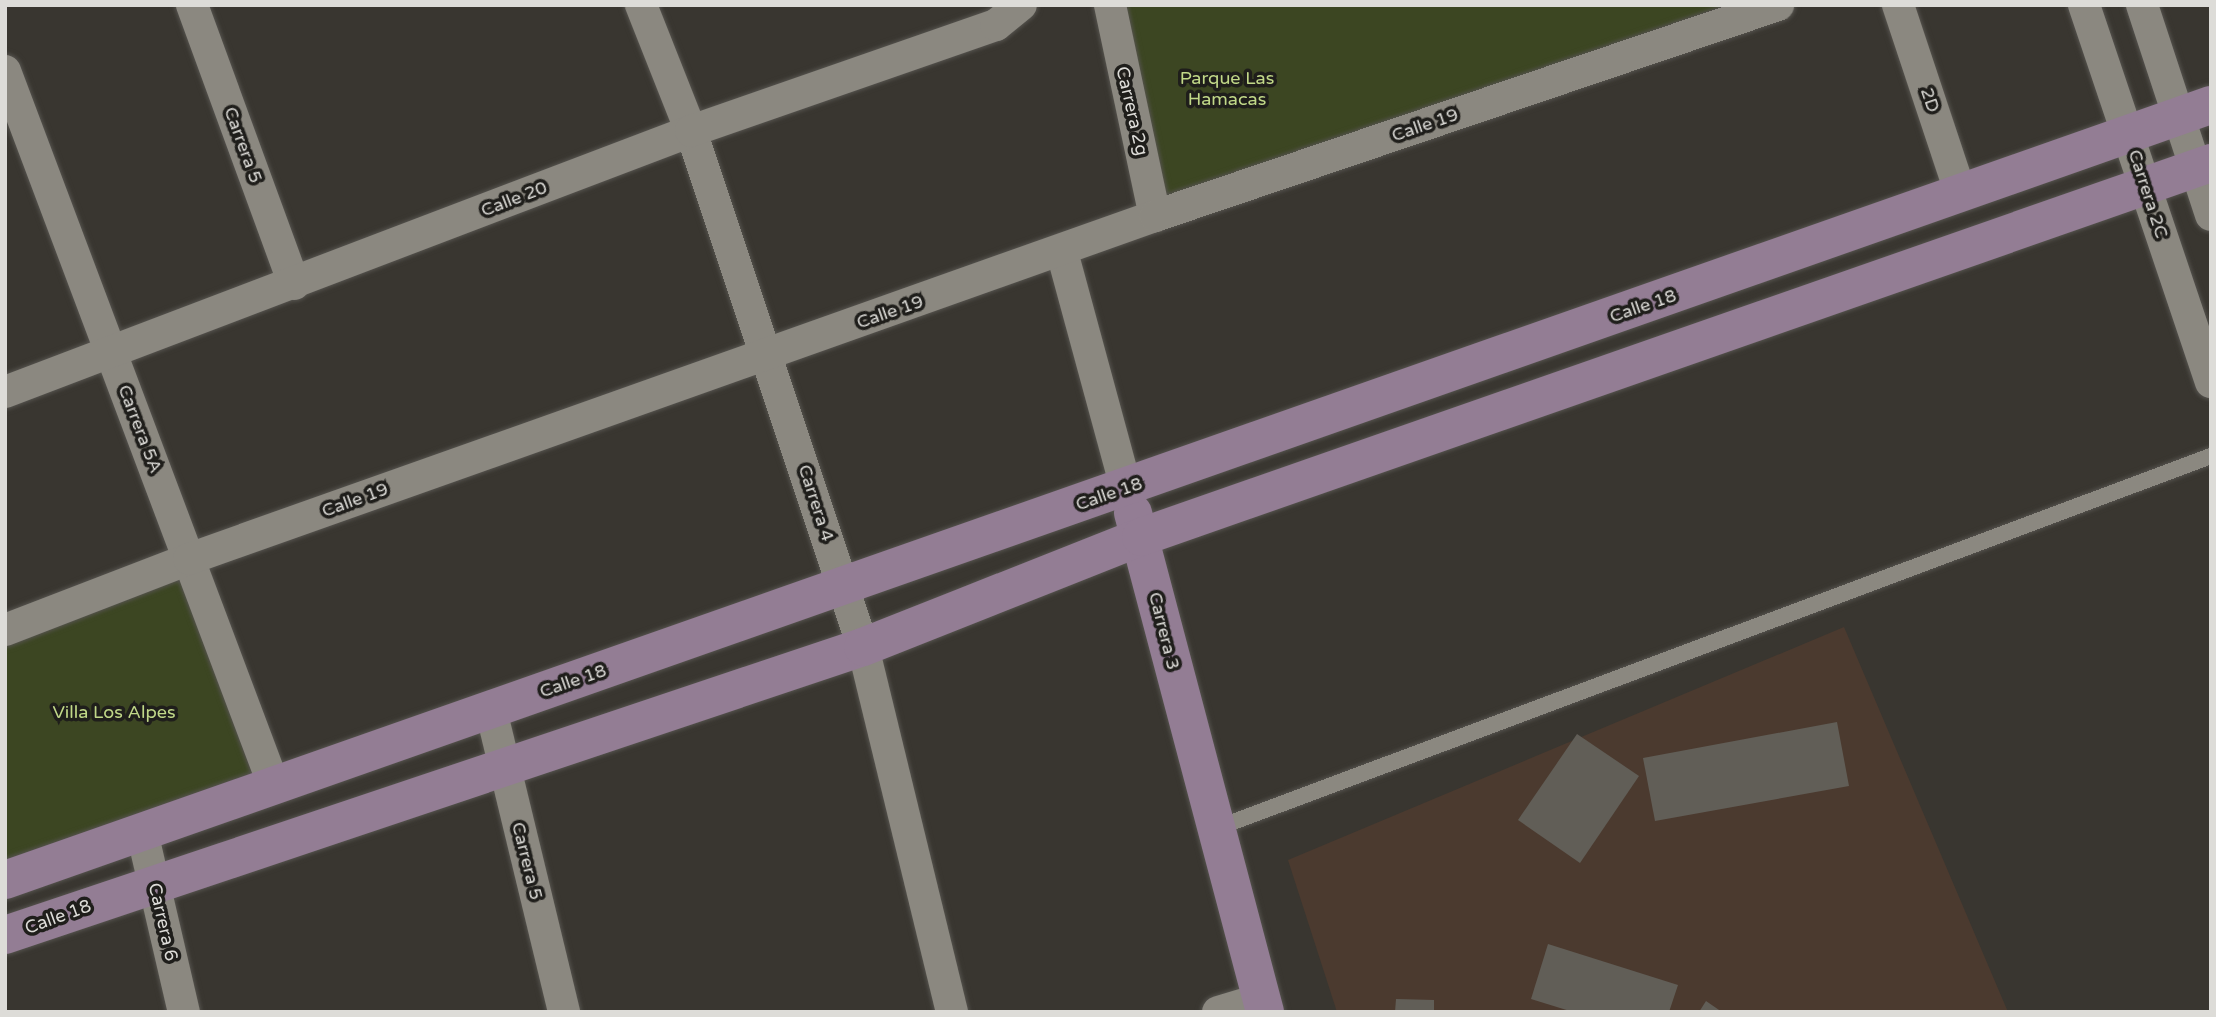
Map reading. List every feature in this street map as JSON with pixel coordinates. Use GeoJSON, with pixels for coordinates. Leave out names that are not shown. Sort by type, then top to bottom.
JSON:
{"type":"FeatureCollection","features":[{"type":"Feature","properties":{"kind":"main road","name":"Calle 18"},"geometry":{"type":"LineString","coordinates":[[5,880],[2195,110]]}},
{"type":"Feature","properties":{"kind":"main road","name":"Calle 18"},"geometry":{"type":"LineString","coordinates":[[5,935],[863,647],[1141,537],[2203,165]]}},
{"type":"Feature","properties":{"kind":"main road","name":"Carrera 3"},"geometry":{"type":"LineString","coordinates":[[1126,488],[1141,537],[1214,829],[1263,1006]]}},
{"type":"Feature","properties":{"kind":"street","name":"Carrera 5"},"geometry":{"type":"LineString","coordinates":[[192,5],[294,284]]}},
{"type":"Feature","properties":{"kind":"street","name":"Carrera 4"},"geometry":{"type":"LineString","coordinates":[[641,5],[691,131],[863,647],[952,1012]]}},
{"type":"Feature","properties":{"kind":"street","name":"Calle 20"},"geometry":{"type":"LineString","coordinates":[[5,392],[110,349],[294,284],[691,131],[996,24],[1021,5]]}},
{"type":"Feature","properties":{"kind":"street","name":"Carrera 2g"},"geometry":{"type":"LineString","coordinates":[[1110,5],[1155,216]]}},
{"type":"Feature","properties":{"kind":"street","name":"Calle 19"},"geometry":{"type":"LineString","coordinates":[[5,630],[189,559],[1062,252],[1155,216],[1778,5]]}},
{"type":"Feature","properties":{"kind":"street","name":"2D"},"geometry":{"type":"LineString","coordinates":[[1898,5],[1961,194]]}},
{"type":"Feature","properties":{"kind":"street","name":"Carrera 2C"},"geometry":{"type":"LineString","coordinates":[[2084,5],[2211,382]]}},
{"type":"Feature","properties":{"kind":"street"},"geometry":{"type":"LineString","coordinates":[[2142,5],[2195,110],[2211,215]]}},
{"type":"Feature","properties":{"kind":"street","name":"Carrera 5A"},"geometry":{"type":"LineString","coordinates":[[5,71],[274,786]]}},
{"type":"Feature","properties":{"kind":"street","name":"Carrera 3"},"geometry":{"type":"LineString","coordinates":[[1062,252],[1126,488]]}},
{"type":"Feature","properties":{"kind":"street","name":"Carrera 5"},"geometry":{"type":"LineString","coordinates":[[491,710],[564,1012]]}},
{"type":"Feature","properties":{"kind":"street","name":"Carrera 6"},"geometry":{"type":"LineString","coordinates":[[142,832],[184,1012]]}},
{"type":"Feature","properties":{"kind":"street"},"geometry":{"type":"LineString","coordinates":[[1219,1012],[1263,1006]]}},
{"type":"Feature","properties":{"kind":"lane"},"geometry":{"type":"LineString","coordinates":[[1214,829],[2211,456]]}},
{"type":"Feature","properties":{"kind":"shaded area"},"geometry":{"type":"Polygon","coordinates":[[[1844,627],[2008,1012],[1337,1012],[1288,860],[1844,627]]]}},
{"type":"Feature","properties":{"kind":"green space","name":"Parque Las Hamacas"},"geometry":{"type":"Polygon","coordinates":[[[1122,5],[1726,5],[1165,199],[1122,5]]]}},
{"type":"Feature","properties":{"kind":"green space","name":"Villa Los Alpes"},"geometry":{"type":"Polygon","coordinates":[[[179,575],[253,777],[5,864],[5,637],[179,575]]]}},
{"type":"Feature","properties":{"kind":"building"},"geometry":{"type":"Polygon","coordinates":[[[1837,722],[1849,786],[1655,821],[1643,758],[1837,722]]]}},
{"type":"Feature","properties":{"kind":"building"},"geometry":{"type":"Polygon","coordinates":[[[1577,734],[1639,776],[1580,863],[1518,820],[1577,734]]]}},
{"type":"Feature","properties":{"kind":"building"},"geometry":{"type":"Polygon","coordinates":[[[1548,944],[1678,985],[1669,1012],[1573,1012],[1531,999],[1548,944]]]}},
{"type":"Feature","properties":{"kind":"building"},"geometry":{"type":"Polygon","coordinates":[[[1396,999],[1434,1000],[1434,1012],[1395,1012],[1396,999]]]}},
{"type":"Feature","properties":{"kind":"building"},"geometry":{"type":"Polygon","coordinates":[[[1706,1001],[1722,1012],[1699,1012],[1706,1001]]]}}]}
